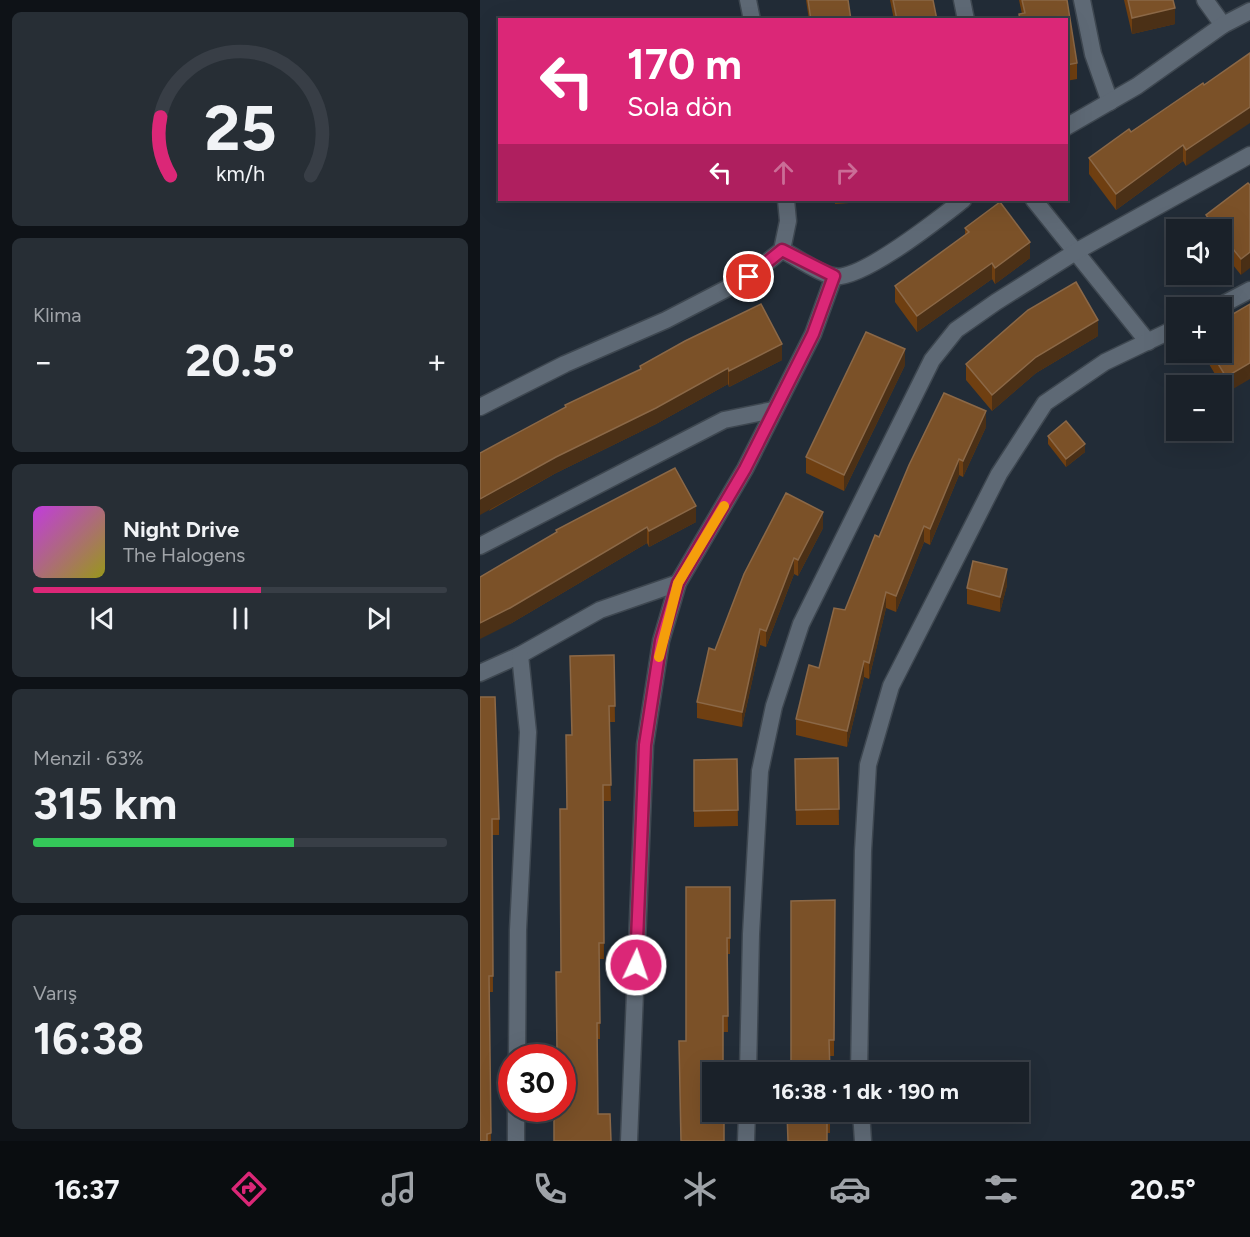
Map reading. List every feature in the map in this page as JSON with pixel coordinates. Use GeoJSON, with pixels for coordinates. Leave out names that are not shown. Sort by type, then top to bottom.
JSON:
{"type":"FeatureCollection","features":[{"type":"Feature","properties":{"kind":"street"},"geometry":{"type":"LineString","coordinates":[[748,0],[752,18]]}},
{"type":"Feature","properties":{"kind":"street"},"geometry":{"type":"LineString","coordinates":[[962,0],[966,18]]}},
{"type":"Feature","properties":{"kind":"street"},"geometry":{"type":"LineString","coordinates":[[1082,0],[1093,54],[1110,102]]}},
{"type":"Feature","properties":{"kind":"street"},"geometry":{"type":"LineString","coordinates":[[1205,0],[1222,25]]}},
{"type":"Feature","properties":{"kind":"street"},"geometry":{"type":"LineString","coordinates":[[1068,126],[1137,86],[1222,25],[1250,11]]}},
{"type":"Feature","properties":{"kind":"street"},"geometry":{"type":"LineString","coordinates":[[748,1062],[751,934],[760,771],[774,706],[801,624],[932,360],[956,330],[1077,251],[1250,154]]}},
{"type":"Feature","properties":{"kind":"street"},"geometry":{"type":"LineString","coordinates":[[480,407],[738,283],[782,250],[788,221],[786,201]]}},
{"type":"Feature","properties":{"kind":"street"},"geometry":{"type":"LineString","coordinates":[[782,250],[834,276],[860,271],[924,230],[962,201]]}},
{"type":"Feature","properties":{"kind":"street"},"geometry":{"type":"LineString","coordinates":[[1035,201],[1148,342]]}},
{"type":"Feature","properties":{"kind":"street"},"geometry":{"type":"LineString","coordinates":[[630,1141],[645,745],[661,641],[678,583],[723,509],[813,334],[834,276]]}},
{"type":"Feature","properties":{"kind":"street"},"geometry":{"type":"LineString","coordinates":[[1232,300],[1250,290]]}},
{"type":"Feature","properties":{"kind":"street"},"geometry":{"type":"LineString","coordinates":[[859,1062],[863,851],[868,765],[891,686],[999,474],[1046,403],[1105,362],[1166,333]]}},
{"type":"Feature","properties":{"kind":"street"},"geometry":{"type":"LineString","coordinates":[[480,546],[724,420],[773,410]]}},
{"type":"Feature","properties":{"kind":"street"},"geometry":{"type":"LineString","coordinates":[[480,673],[520,655],[600,610],[678,583]]}},
{"type":"Feature","properties":{"kind":"street"},"geometry":{"type":"LineString","coordinates":[[517,1044],[518,930],[528,732],[520,655]]}},
{"type":"Feature","properties":{"kind":"street"},"geometry":{"type":"LineString","coordinates":[[516,1122],[516,1141]]}},
{"type":"Feature","properties":{"kind":"street"},"geometry":{"type":"LineString","coordinates":[[746,1141],[747,1122]]}},
{"type":"Feature","properties":{"kind":"street"},"geometry":{"type":"LineString","coordinates":[[862,1122],[863,1141]]}},
{"type":"Feature","properties":{"kind":"building"},"geometry":{"type":"Polygon","coordinates":[[[808,0],[848,0],[851,18],[811,18],[808,0]]]}},
{"type":"Feature","properties":{"kind":"building"},"geometry":{"type":"Polygon","coordinates":[[[893,0],[933,0],[937,18],[897,18],[893,0]]]}},
{"type":"Feature","properties":{"kind":"building"},"geometry":{"type":"Polygon","coordinates":[[[1022,0],[1067,0],[1077,63],[1068,65],[1068,18],[1020,18],[1019,14],[1025,13],[1022,0]]]}},
{"type":"Feature","properties":{"kind":"building"},"geometry":{"type":"Polygon","coordinates":[[[1128,0],[1173,0],[1175,8],[1132,18],[1128,0]]]}},
{"type":"Feature","properties":{"kind":"building"},"geometry":{"type":"Polygon","coordinates":[[[1250,53],[1250,107],[1186,150],[1183,145],[1116,194],[1089,158],[1129,129],[1131,132],[1250,53]]]}},
{"type":"Feature","properties":{"kind":"building"},"geometry":{"type":"Polygon","coordinates":[[[1248,183],[1250,185],[1250,252],[1241,259],[1232,248],[1232,219],[1209,219],[1206,215],[1248,183]]]}},
{"type":"Feature","properties":{"kind":"building"},"geometry":{"type":"Polygon","coordinates":[[[1000,202],[1030,242],[995,268],[992,263],[917,316],[895,286],[969,232],[965,228],[1000,202]]]}},
{"type":"Feature","properties":{"kind":"building"},"geometry":{"type":"Polygon","coordinates":[[[1076,282],[1098,320],[1036,357],[992,395],[966,364],[1028,310],[1076,282]]]}},
{"type":"Feature","properties":{"kind":"building"},"geometry":{"type":"Polygon","coordinates":[[[761,304],[782,344],[729,371],[728,368],[480,499],[480,453],[566,407],[565,405],[641,369],[640,366],[685,341],[761,304]]]}},
{"type":"Feature","properties":{"kind":"building"},"geometry":{"type":"Polygon","coordinates":[[[1250,304],[1250,363],[1229,375],[1225,375],[1218,363],[1232,363],[1232,315],[1250,304]]]}},
{"type":"Feature","properties":{"kind":"building"},"geometry":{"type":"Polygon","coordinates":[[[866,332],[905,349],[844,475],[806,457],[866,332]]]}},
{"type":"Feature","properties":{"kind":"building"},"geometry":{"type":"Polygon","coordinates":[[[944,393],[986,411],[963,461],[959,459],[930,529],[924,526],[896,596],[886,592],[869,663],[864,661],[847,731],[796,719],[809,665],[819,668],[834,608],[845,610],[875,535],[879,537],[909,465],[944,393]]]}},
{"type":"Feature","properties":{"kind":"building"},"geometry":{"type":"Polygon","coordinates":[[[1066,421],[1085,444],[1066,459],[1048,436],[1066,421]]]}},
{"type":"Feature","properties":{"kind":"building"},"geometry":{"type":"Polygon","coordinates":[[[675,468],[696,506],[649,531],[647,527],[510,608],[480,623],[480,577],[557,532],[556,530],[675,468]]]}},
{"type":"Feature","properties":{"kind":"building"},"geometry":{"type":"Polygon","coordinates":[[[786,493],[823,512],[798,560],[794,558],[766,631],[760,629],[742,712],[697,702],[709,648],[715,650],[744,574],[786,493]]]}},
{"type":"Feature","properties":{"kind":"building"},"geometry":{"type":"Polygon","coordinates":[[[973,561],[1007,569],[1000,597],[967,588],[973,561]]]}},
{"type":"Feature","properties":{"kind":"building"},"geometry":{"type":"Polygon","coordinates":[[[614,655],[615,706],[609,706],[611,785],[603,785],[604,943],[599,943],[600,1023],[597,1023],[598,1114],[610,1114],[611,1141],[554,1141],[554,1122],[576,1122],[576,1044],[557,1044],[556,972],[561,972],[560,809],[567,809],[566,735],[572,735],[570,656],[614,655]]]}},
{"type":"Feature","properties":{"kind":"building"},"geometry":{"type":"Polygon","coordinates":[[[480,697],[495,697],[499,819],[492,819],[493,976],[489,976],[491,1133],[487,1134],[487,1141],[480,1141],[480,697]]]}},
{"type":"Feature","properties":{"kind":"building"},"geometry":{"type":"Polygon","coordinates":[[[838,758],[839,809],[796,810],[795,759],[838,758]]]}},
{"type":"Feature","properties":{"kind":"building"},"geometry":{"type":"Polygon","coordinates":[[[737,759],[738,810],[694,811],[694,760],[737,759]]]}},
{"type":"Feature","properties":{"kind":"building"},"geometry":{"type":"Polygon","coordinates":[[[686,887],[730,887],[730,938],[727,938],[728,1016],[723,1016],[723,1062],[702,1062],[702,1122],[724,1122],[724,1141],[681,1141],[679,1041],[686,1041],[686,887]]]}},
{"type":"Feature","properties":{"kind":"building"},"geometry":{"type":"Polygon","coordinates":[[[835,900],[834,1040],[829,1040],[830,1062],[791,1062],[791,901],[835,900]]]}},
{"type":"Feature","properties":{"kind":"building"},"geometry":{"type":"Polygon","coordinates":[[[787,1122],[827,1122],[827,1141],[788,1141],[787,1122]]]}},
{"type":"Feature","properties":{"kind":"slow traffic"},"geometry":{"type":"LineString","coordinates":[[659,657],[661,641],[678,583],[724,506]]}},
{"type":"Feature","properties":{"kind":"route"},"geometry":{"type":"LineString","coordinates":[[636,965],[645,745],[661,641],[678,583],[712,529],[745,469],[813,334],[834,276],[782,250],[749,277]]}}]}
